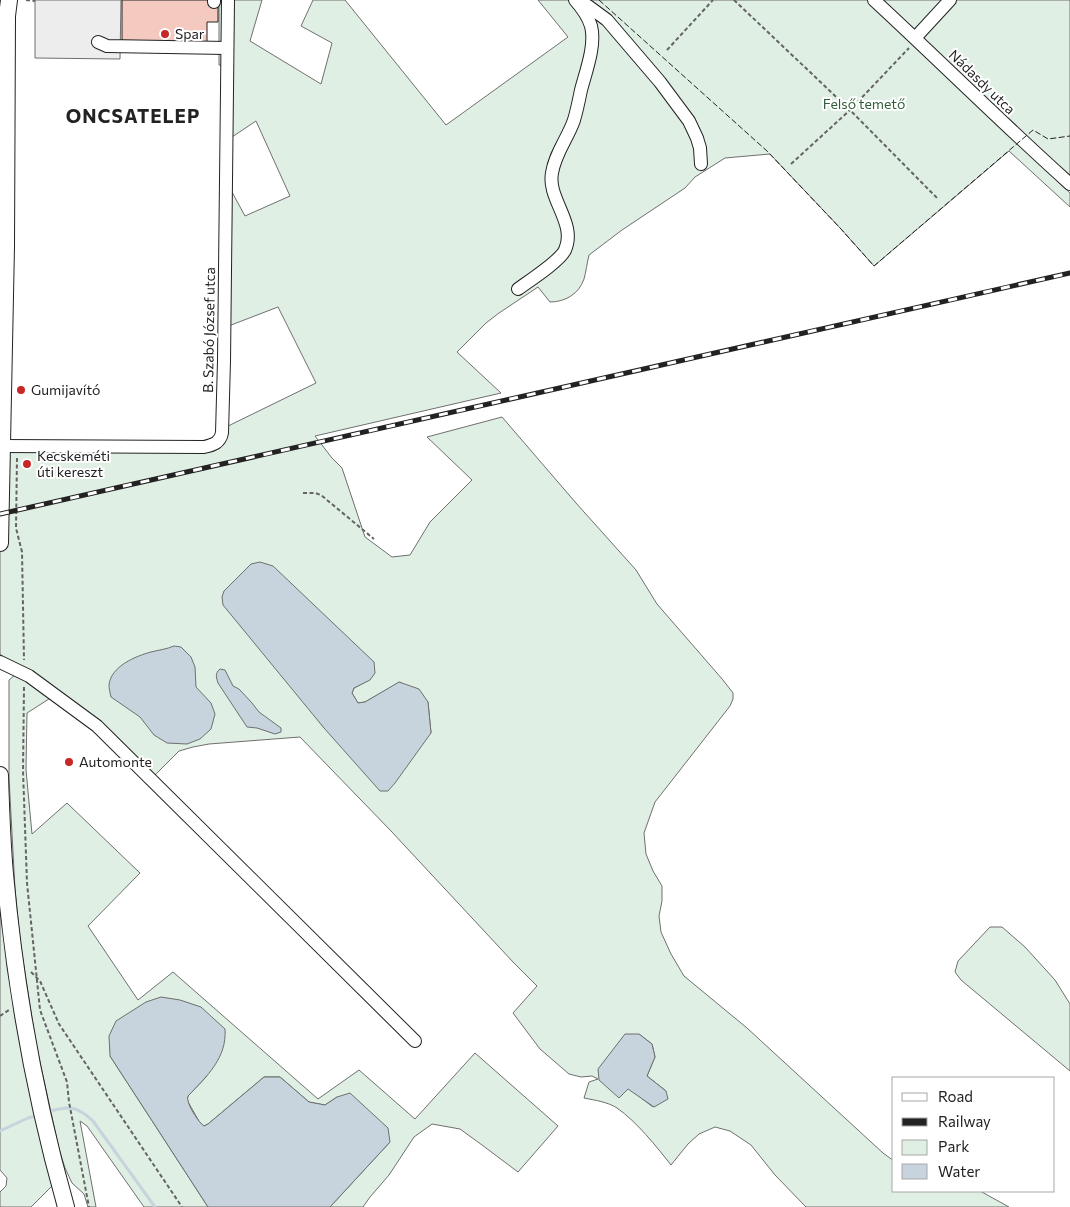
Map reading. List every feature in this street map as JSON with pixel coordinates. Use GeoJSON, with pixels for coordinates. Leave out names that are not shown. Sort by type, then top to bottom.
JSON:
{"type":"FeatureCollection","features":[{"type":"Feature","properties":{"kind":"main road"},"geometry":{"type":"LineString","coordinates":[[0,544],[0,514],[9,446],[3,237],[6,5]]}},
{"type":"Feature","properties":{"kind":"main road"},"geometry":{"type":"LineString","coordinates":[[0,774],[2,873],[14,958],[29,1051],[66,1207]]}},
{"type":"Feature","properties":{"kind":"street","name":"B. Szabó József utca"},"geometry":{"type":"LineString","coordinates":[[9,446],[204,447],[212,445],[220,438],[222,433],[224,361],[228,0]]}},
{"type":"Feature","properties":{"kind":"street"},"geometry":{"type":"LineString","coordinates":[[576,0],[607,20],[660,82],[689,120],[700,148],[701,164]]}},
{"type":"Feature","properties":{"kind":"street"},"geometry":{"type":"LineString","coordinates":[[518,289],[559,258],[565,250],[567,242],[564,219],[551,187],[555,159],[574,120],[591,50],[591,27],[587,16],[576,0]]}},
{"type":"Feature","properties":{"kind":"street","name":"Nádasdy utca"},"geometry":{"type":"LineString","coordinates":[[874,0],[1022,141],[1070,184]]}},
{"type":"Feature","properties":{"kind":"street"},"geometry":{"type":"LineString","coordinates":[[916,39],[950,0]]}},
{"type":"Feature","properties":{"kind":"street"},"geometry":{"type":"LineString","coordinates":[[98,42],[107,46],[227,48]]}},
{"type":"Feature","properties":{"kind":"street"},"geometry":{"type":"LineString","coordinates":[[0,662],[24,673],[98,726],[415,1041]]}},
{"type":"Feature","properties":{"kind":"path"},"geometry":{"type":"LineString","coordinates":[[26,0],[35,1]]}},
{"type":"Feature","properties":{"kind":"path"},"geometry":{"type":"LineString","coordinates":[[667,50],[713,0]]}},
{"type":"Feature","properties":{"kind":"path"},"geometry":{"type":"LineString","coordinates":[[734,0],[850,110],[938,199]]}},
{"type":"Feature","properties":{"kind":"path"},"geometry":{"type":"LineString","coordinates":[[791,164],[850,110],[916,39]]}},
{"type":"Feature","properties":{"kind":"path"},"geometry":{"type":"LineString","coordinates":[[9,446],[16,528],[22,552],[23,771],[26,864],[36,976],[40,1010],[67,1082],[89,1207]]}},
{"type":"Feature","properties":{"kind":"path"},"geometry":{"type":"LineString","coordinates":[[303,492],[315,493],[321,496],[374,538]]}},
{"type":"Feature","properties":{"kind":"path"},"geometry":{"type":"LineString","coordinates":[[14,958],[40,981],[59,1024],[182,1207]]}},
{"type":"Feature","properties":{"kind":"green space","name":"Felső temető"},"geometry":{"type":"Polygon","coordinates":[[[219,0],[262,0],[250,41],[321,84],[332,43],[301,26],[313,0],[345,0],[446,125],[568,37],[538,0],[1070,0],[1070,179],[1018,144],[1070,193],[1070,207],[1009,151],[874,266],[770,154],[725,158],[695,177],[685,188],[622,230],[589,255],[582,284],[571,296],[561,301],[550,302],[538,287],[486,323],[457,352],[501,393],[315,436],[342,468],[365,537],[392,557],[410,555],[430,522],[472,480],[427,437],[502,417],[636,570],[657,604],[733,693],[730,706],[655,802],[644,833],[646,854],[662,886],[659,916],[661,932],[684,976],[747,1028],[892,1160],[892,1192],[982,1192],[1009,1207],[806,1207],[775,1175],[751,1145],[730,1131],[715,1127],[699,1134],[671,1165],[632,1120],[617,1108],[609,1104],[584,1098],[589,1082],[598,1079],[592,1076],[581,1077],[569,1074],[540,1049],[513,1013],[537,986],[300,737],[193,747],[179,751],[154,776],[35,672],[24,673],[0,654],[0,234],[3,444],[215,444],[222,429],[316,383],[278,307],[226,327],[226,181],[245,216],[290,196],[256,121],[226,141],[226,66],[219,65],[219,0]],[[251,564],[224,591],[324,728],[431,733],[428,702],[400,682],[365,702],[358,703],[352,693],[354,688],[369,680],[251,564]],[[639,1034],[619,1098],[628,1088],[653,1107],[666,1091],[647,1076],[655,1057],[652,1044],[639,1034]]]}},
{"type":"Feature","properties":{"kind":"green space"},"geometry":{"type":"Polygon","coordinates":[[[16,674],[52,697],[27,713],[26,770],[32,834],[67,803],[140,873],[88,926],[138,1000],[173,972],[318,1099],[359,1070],[415,1119],[475,1053],[558,1126],[518,1172],[460,1129],[432,1124],[414,1137],[389,1175],[363,1207],[330,1207],[390,1142],[337,1097],[325,1105],[309,1102],[280,1077],[264,1077],[204,1126],[200,1123],[187,1100],[188,1096],[207,1076],[110,1056],[208,1207],[144,1207],[87,1126],[80,1121],[96,1207],[88,1207],[84,1194],[72,1183],[59,1149],[36,1044],[20,941],[9,778],[9,680],[16,674]]]}},
{"type":"Feature","properties":{"kind":"green space"},"geometry":{"type":"Polygon","coordinates":[[[0,892],[52,1186],[31,1207],[0,1207],[0,1192],[6,1186],[7,1178],[0,1170],[0,892]]]}},
{"type":"Feature","properties":{"kind":"green space"},"geometry":{"type":"Polygon","coordinates":[[[990,927],[1002,927],[1025,947],[1055,980],[1070,1004],[1070,1071],[961,980],[955,972],[958,961],[990,927]]]}},
{"type":"Feature","properties":{"kind":"shaded area"},"geometry":{"type":"Polygon","coordinates":[[[35,0],[121,0],[120,59],[35,58],[35,0]]]}},
{"type":"Feature","properties":{"kind":"water"},"geometry":{"type":"Polygon","coordinates":[[[260,562],[273,566],[374,662],[375,673],[370,680],[354,688],[352,693],[358,703],[365,702],[399,682],[419,689],[428,702],[431,733],[388,791],[380,791],[324,728],[223,605],[222,597],[224,591],[251,564],[260,562]]]}},
{"type":"Feature","properties":{"kind":"water"},"geometry":{"type":"Polygon","coordinates":[[[174,646],[181,647],[191,657],[195,667],[196,687],[211,703],[215,714],[211,729],[200,739],[187,744],[167,743],[154,735],[140,717],[111,697],[109,688],[114,672],[125,663],[145,654],[174,646]]]}},
{"type":"Feature","properties":{"kind":"water"},"geometry":{"type":"Polygon","coordinates":[[[220,669],[225,670],[233,686],[239,689],[259,712],[281,728],[281,732],[275,734],[247,727],[218,683],[216,675],[220,669]]]}},
{"type":"Feature","properties":{"kind":"water"},"geometry":{"type":"Polygon","coordinates":[[[161,997],[180,1000],[201,1007],[225,1029],[223,1049],[219,1058],[209,1074],[188,1096],[188,1103],[199,1122],[204,1126],[264,1077],[280,1077],[309,1102],[325,1105],[337,1097],[350,1093],[388,1128],[390,1142],[330,1207],[208,1207],[110,1056],[109,1036],[116,1021],[146,1002],[161,997]]]}},
{"type":"Feature","properties":{"kind":"water"},"geometry":{"type":"Polygon","coordinates":[[[625,1034],[639,1034],[652,1044],[655,1057],[647,1076],[666,1091],[668,1099],[654,1107],[628,1089],[619,1098],[599,1080],[598,1069],[625,1034]]]}},
{"type":"Feature","properties":{"kind":"building","name":"Spar"},"geometry":{"type":"Polygon","coordinates":[[[122,0],[209,0],[218,2],[218,22],[207,22],[207,46],[122,45],[122,0]]]}},
{"type":"Feature","properties":{"kind":"waterway"},"geometry":{"type":"LineString","coordinates":[[47,1112],[71,1108],[82,1112],[93,1121],[155,1207]]}},
{"type":"Feature","properties":{"kind":"waterway"},"geometry":{"type":"LineString","coordinates":[[0,1131],[39,1115]]}},
{"type":"Feature","properties":{"kind":"railway"},"geometry":{"type":"LineString","coordinates":[[0,514],[1070,273]]}},
{"type":"Feature","properties":{"kind":"fence"},"geometry":{"type":"LineString","coordinates":[[599,0],[767,151],[874,266],[1033,130],[1048,139],[1070,136]]}},
{"type":"Feature","properties":{"kind":"place","name":"Spar"},"geometry":{"type":"Point","coordinates":[165,34]}},
{"type":"Feature","properties":{"kind":"place","name":"Gumijavító"},"geometry":{"type":"Point","coordinates":[21,390]}},
{"type":"Feature","properties":{"kind":"place","name":"Kecskeméti úti kereszt"},"geometry":{"type":"Point","coordinates":[27,464]}},
{"type":"Feature","properties":{"kind":"place","name":"Automonte"},"geometry":{"type":"Point","coordinates":[69,762]}},
{"type":"Feature","properties":{"kind":"district","name":"ONCSATELEP"},"geometry":{"type":"Point","coordinates":[133,116]}}]}
